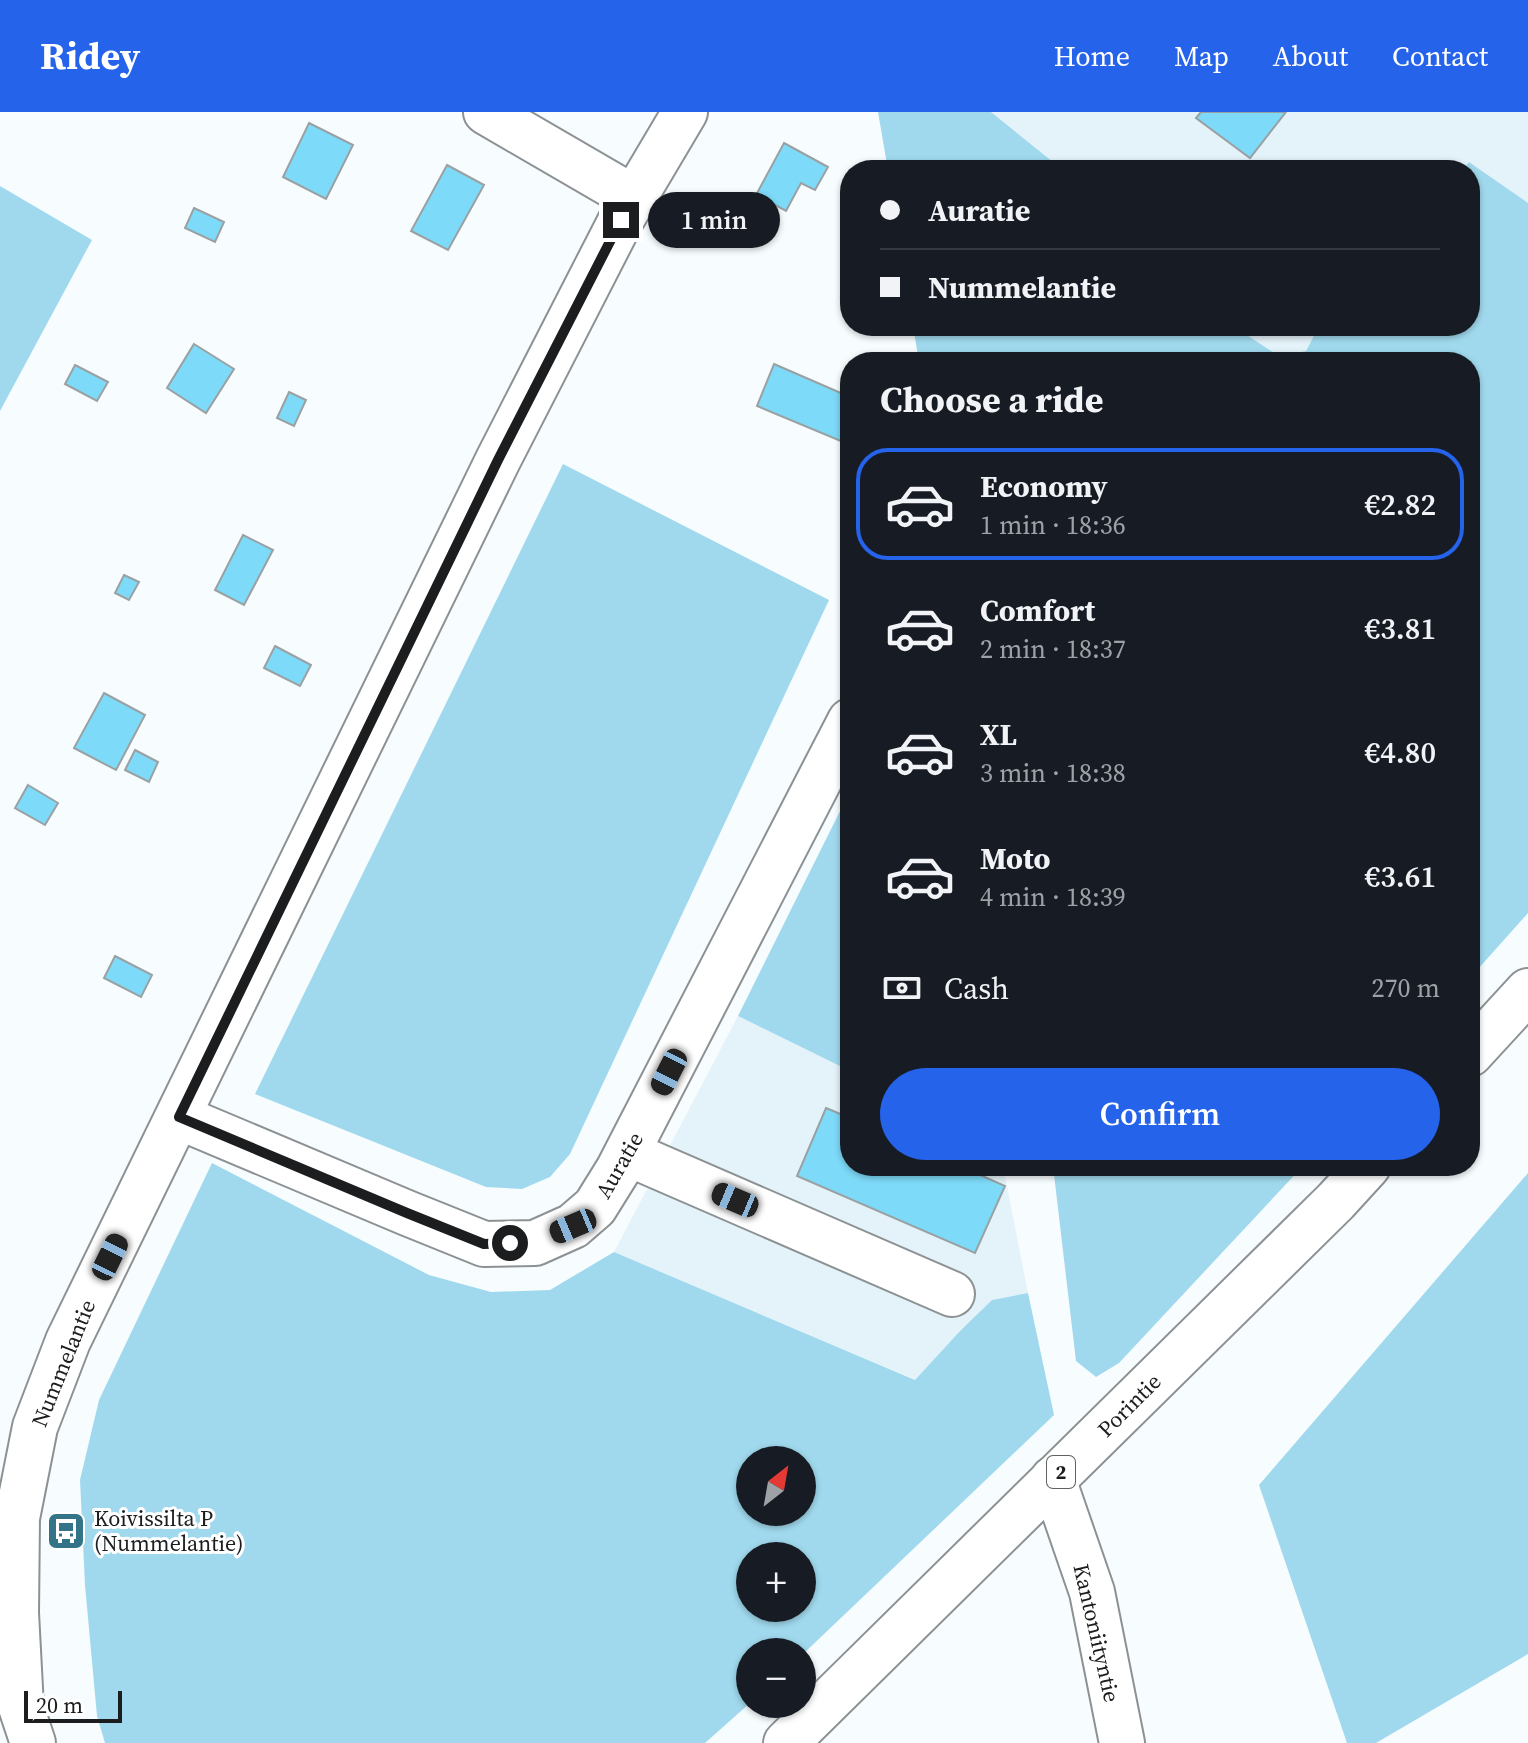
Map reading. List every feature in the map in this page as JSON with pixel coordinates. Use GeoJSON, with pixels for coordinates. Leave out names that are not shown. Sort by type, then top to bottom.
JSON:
{"type":"FeatureCollection","features":[{"type":"Feature","properties":{"kind":"main road"},"geometry":{"type":"LineString","coordinates":[[486,112],[634,198]]}},
{"type":"Feature","properties":{"kind":"main road","name":"Nummelantie"},"geometry":{"type":"LineString","coordinates":[[18,1720],[16,1613],[8,1517],[35,1427],[68,1341],[498,460],[634,198],[685,112]]}},
{"type":"Feature","properties":{"kind":"main road","name":"Auratie"},"geometry":{"type":"LineString","coordinates":[[179,1117],[484,1244],[535,1243],[573,1226],[595,1207],[627,1153],[840,740]]}},
{"type":"Feature","properties":{"kind":"main road"},"geometry":{"type":"LineString","coordinates":[[1480,1043],[1528,991]]}},
{"type":"Feature","properties":{"kind":"main road"},"geometry":{"type":"LineString","coordinates":[[627,1153],[952,1294]]}},
{"type":"Feature","properties":{"kind":"main road","name":"Porintie"},"geometry":{"type":"LineString","coordinates":[[786,1743],[1358,1176]]}},
{"type":"Feature","properties":{"kind":"main road","name":"Kantoniityntie"},"geometry":{"type":"LineString","coordinates":[[1053,1479],[1092,1592],[1122,1743]]}},
{"type":"Feature","properties":{"kind":"shaded area"},"geometry":{"type":"Polygon","coordinates":[[[878,112],[991,112],[1051,160],[886,160],[878,112]]]}},
{"type":"Feature","properties":{"kind":"shaded area"},"geometry":{"type":"Polygon","coordinates":[[[991,112],[1528,112],[1528,203],[1480,170],[1480,160],[1051,160],[991,112]]]}},
{"type":"Feature","properties":{"kind":"shaded area"},"geometry":{"type":"Polygon","coordinates":[[[1480,170],[1528,203],[1528,913],[1480,967],[1480,352],[1301,352],[1306,351],[1314,336],[1480,336],[1480,170]]]}},
{"type":"Feature","properties":{"kind":"shaded area"},"geometry":{"type":"Polygon","coordinates":[[[0,186],[92,240],[0,411],[0,186]]]}},
{"type":"Feature","properties":{"kind":"shaded area"},"geometry":{"type":"Polygon","coordinates":[[[915,336],[1248,336],[1273,352],[917,352],[915,336]]]}},
{"type":"Feature","properties":{"kind":"shaded area"},"geometry":{"type":"Polygon","coordinates":[[[1248,336],[1314,336],[1306,351],[1273,352],[1248,336]]]}},
{"type":"Feature","properties":{"kind":"shaded area"},"geometry":{"type":"Polygon","coordinates":[[[563,464],[829,600],[570,1154],[550,1177],[522,1189],[486,1187],[255,1094],[563,464]]]}},
{"type":"Feature","properties":{"kind":"shaded area"},"geometry":{"type":"Polygon","coordinates":[[[840,811],[840,1066],[738,1016],[840,811]]]}},
{"type":"Feature","properties":{"kind":"shaded area"},"geometry":{"type":"Polygon","coordinates":[[[738,1016],[840,1066],[840,1176],[1005,1176],[1028,1293],[992,1300],[916,1380],[614,1252],[738,1016]]]}},
{"type":"Feature","properties":{"kind":"shaded area"},"geometry":{"type":"Polygon","coordinates":[[[212,1163],[429,1275],[491,1292],[550,1290],[614,1252],[915,1380],[992,1300],[1028,1293],[1054,1415],[816,1642],[816,1638],[736,1638],[736,1715],[705,1743],[105,1743],[97,1716],[85,1585],[80,1480],[99,1400],[212,1163]]]}},
{"type":"Feature","properties":{"kind":"shaded area"},"geometry":{"type":"Polygon","coordinates":[[[1528,1173],[1528,1654],[1376,1743],[1347,1743],[1259,1485],[1528,1173]]]}},
{"type":"Feature","properties":{"kind":"shaded area"},"geometry":{"type":"Polygon","coordinates":[[[1054,1176],[1294,1176],[1119,1363],[1096,1377],[1076,1361],[1054,1176]]]}},
{"type":"Feature","properties":{"kind":"building"},"geometry":{"type":"Polygon","coordinates":[[[1201,112],[1286,112],[1250,158],[1196,118],[1201,112]]]}},
{"type":"Feature","properties":{"kind":"building"},"geometry":{"type":"Polygon","coordinates":[[[309,123],[353,145],[326,199],[283,177],[309,123]]]}},
{"type":"Feature","properties":{"kind":"building"},"geometry":{"type":"Polygon","coordinates":[[[784,143],[828,167],[815,190],[801,183],[786,211],[756,195],[784,143]]]}},
{"type":"Feature","properties":{"kind":"building"},"geometry":{"type":"Polygon","coordinates":[[[447,165],[484,185],[448,250],[411,231],[447,165]]]}},
{"type":"Feature","properties":{"kind":"building"},"geometry":{"type":"Polygon","coordinates":[[[194,208],[224,222],[215,242],[185,228],[194,208]]]}},
{"type":"Feature","properties":{"kind":"building"},"geometry":{"type":"Polygon","coordinates":[[[194,344],[234,369],[206,413],[167,388],[194,344]]]}},
{"type":"Feature","properties":{"kind":"building"},"geometry":{"type":"Polygon","coordinates":[[[774,364],[840,393],[840,441],[757,406],[774,364]]]}},
{"type":"Feature","properties":{"kind":"building"},"geometry":{"type":"Polygon","coordinates":[[[75,365],[108,382],[97,401],[65,384],[75,365]]]}},
{"type":"Feature","properties":{"kind":"building"},"geometry":{"type":"Polygon","coordinates":[[[289,392],[306,400],[294,426],[277,418],[289,392]]]}},
{"type":"Feature","properties":{"kind":"building"},"geometry":{"type":"Polygon","coordinates":[[[243,535],[273,550],[244,605],[215,590],[243,535]]]}},
{"type":"Feature","properties":{"kind":"building"},"geometry":{"type":"Polygon","coordinates":[[[124,575],[139,582],[129,600],[115,593],[124,575]]]}},
{"type":"Feature","properties":{"kind":"building"},"geometry":{"type":"Polygon","coordinates":[[[275,646],[311,665],[300,686],[264,668],[275,646]]]}},
{"type":"Feature","properties":{"kind":"building"},"geometry":{"type":"Polygon","coordinates":[[[104,693],[145,715],[116,770],[74,748],[104,693]]]}},
{"type":"Feature","properties":{"kind":"building"},"geometry":{"type":"Polygon","coordinates":[[[135,750],[158,762],[149,782],[125,770],[135,750]]]}},
{"type":"Feature","properties":{"kind":"building"},"geometry":{"type":"Polygon","coordinates":[[[28,785],[58,803],[45,825],[15,808],[28,785]]]}},
{"type":"Feature","properties":{"kind":"building"},"geometry":{"type":"Polygon","coordinates":[[[115,956],[152,975],[141,997],[104,978],[115,956]]]}},
{"type":"Feature","properties":{"kind":"building"},"geometry":{"type":"Polygon","coordinates":[[[826,1108],[840,1114],[840,1176],[982,1176],[1005,1186],[975,1253],[797,1176],[826,1108]]]}},
{"type":"Feature","properties":{"kind":"place","name":"Koivissilta P (Nummelantie)"},"geometry":{"type":"Point","coordinates":[66,1531]}},
{"type":"Feature","properties":{"kind":"route"},"geometry":{"type":"LineString","coordinates":[[510,1243],[484,1244],[179,1117],[498,460],[621,220]]}}]}
